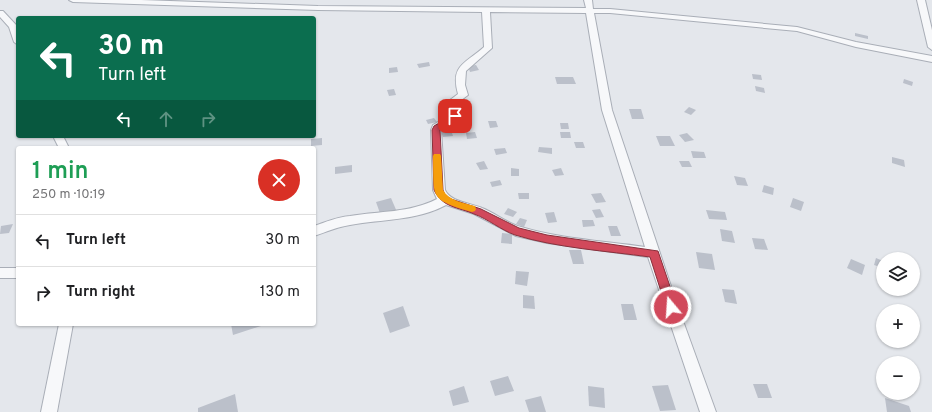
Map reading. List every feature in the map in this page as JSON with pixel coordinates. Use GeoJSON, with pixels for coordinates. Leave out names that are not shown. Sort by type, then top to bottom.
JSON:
{"type":"FeatureCollection","features":[{"type":"Feature","properties":{"kind":"street"},"geometry":{"type":"LineString","coordinates":[[73,0],[310,8],[486,11],[589,6],[610,11],[797,29],[856,44],[932,59]]}},
{"type":"Feature","properties":{"kind":"street"},"geometry":{"type":"LineString","coordinates":[[921,0],[932,47]]}},
{"type":"Feature","properties":{"kind":"street"},"geometry":{"type":"LineString","coordinates":[[589,6],[607,110],[708,412]]}},
{"type":"Feature","properties":{"kind":"street"},"geometry":{"type":"LineString","coordinates":[[486,11],[488,48],[483,53],[465,64],[458,83],[463,95],[451,103],[455,116],[437,127],[436,130],[438,190],[442,197],[446,200],[478,211],[516,231],[547,238],[654,254]]}},
{"type":"Feature","properties":{"kind":"street"},"geometry":{"type":"LineString","coordinates":[[0,12],[13,26],[16,36]]}},
{"type":"Feature","properties":{"kind":"street"},"geometry":{"type":"LineString","coordinates":[[316,230],[349,220],[418,212],[434,207],[446,200]]}},
{"type":"Feature","properties":{"kind":"street"},"geometry":{"type":"LineString","coordinates":[[0,273],[16,273]]}},
{"type":"Feature","properties":{"kind":"street"},"geometry":{"type":"LineString","coordinates":[[49,412],[66,326]]}},
{"type":"Feature","properties":{"kind":"building"},"geometry":{"type":"Polygon","coordinates":[[[855,33],[868,36],[868,39],[855,36],[855,33]]]}},
{"type":"Feature","properties":{"kind":"building"},"geometry":{"type":"Polygon","coordinates":[[[429,62],[430,66],[419,68],[417,64],[429,62]]]}},
{"type":"Feature","properties":{"kind":"building"},"geometry":{"type":"Polygon","coordinates":[[[476,65],[479,70],[470,72],[468,66],[476,65]]]}},
{"type":"Feature","properties":{"kind":"building"},"geometry":{"type":"Polygon","coordinates":[[[397,67],[398,72],[389,73],[389,68],[397,67]]]}},
{"type":"Feature","properties":{"kind":"building"},"geometry":{"type":"Polygon","coordinates":[[[752,74],[761,75],[762,80],[753,79],[752,74]]]}},
{"type":"Feature","properties":{"kind":"building"},"geometry":{"type":"Polygon","coordinates":[[[555,77],[573,77],[576,84],[557,84],[555,77]]]}},
{"type":"Feature","properties":{"kind":"building"},"geometry":{"type":"Polygon","coordinates":[[[904,79],[913,82],[912,86],[903,83],[904,79]]]}},
{"type":"Feature","properties":{"kind":"building"},"geometry":{"type":"Polygon","coordinates":[[[755,86],[764,88],[765,93],[756,91],[755,86]]]}},
{"type":"Feature","properties":{"kind":"building"},"geometry":{"type":"Polygon","coordinates":[[[394,89],[396,95],[389,96],[387,90],[394,89]]]}},
{"type":"Feature","properties":{"kind":"building"},"geometry":{"type":"Polygon","coordinates":[[[689,107],[696,110],[691,115],[684,112],[689,107]]]}},
{"type":"Feature","properties":{"kind":"building"},"geometry":{"type":"Polygon","coordinates":[[[629,109],[641,109],[644,119],[632,119],[629,109]]]}},
{"type":"Feature","properties":{"kind":"building"},"geometry":{"type":"Polygon","coordinates":[[[434,118],[437,122],[428,124],[426,120],[434,118]]]}},
{"type":"Feature","properties":{"kind":"building"},"geometry":{"type":"Polygon","coordinates":[[[488,121],[496,121],[498,127],[490,128],[488,121]]]}},
{"type":"Feature","properties":{"kind":"building"},"geometry":{"type":"Polygon","coordinates":[[[560,123],[568,123],[569,129],[561,129],[560,123]]]}},
{"type":"Feature","properties":{"kind":"building"},"geometry":{"type":"Polygon","coordinates":[[[451,130],[453,136],[443,137],[441,132],[451,130]]]}},
{"type":"Feature","properties":{"kind":"building"},"geometry":{"type":"Polygon","coordinates":[[[475,132],[477,138],[467,139],[466,133],[475,132]]]}},
{"type":"Feature","properties":{"kind":"building"},"geometry":{"type":"Polygon","coordinates":[[[560,132],[570,132],[571,138],[561,138],[560,132]]]}},
{"type":"Feature","properties":{"kind":"building"},"geometry":{"type":"Polygon","coordinates":[[[687,133],[694,140],[685,142],[679,135],[687,133]]]}},
{"type":"Feature","properties":{"kind":"building"},"geometry":{"type":"Polygon","coordinates":[[[656,136],[670,136],[675,146],[660,146],[656,136]]]}},
{"type":"Feature","properties":{"kind":"building"},"geometry":{"type":"Polygon","coordinates":[[[322,138],[322,145],[311,146],[311,139],[322,138]]]}},
{"type":"Feature","properties":{"kind":"building"},"geometry":{"type":"Polygon","coordinates":[[[574,142],[583,142],[585,148],[576,148],[574,142]]]}},
{"type":"Feature","properties":{"kind":"building"},"geometry":{"type":"Polygon","coordinates":[[[539,147],[552,148],[552,154],[538,152],[539,147]]]}},
{"type":"Feature","properties":{"kind":"building"},"geometry":{"type":"Polygon","coordinates":[[[505,148],[507,153],[496,155],[494,149],[505,148]]]}},
{"type":"Feature","properties":{"kind":"building"},"geometry":{"type":"Polygon","coordinates":[[[691,151],[704,152],[706,158],[693,158],[691,151]]]}},
{"type":"Feature","properties":{"kind":"building"},"geometry":{"type":"Polygon","coordinates":[[[892,157],[904,160],[905,167],[892,163],[892,157]]]}},
{"type":"Feature","properties":{"kind":"building"},"geometry":{"type":"Polygon","coordinates":[[[484,161],[488,169],[480,170],[476,163],[484,161]]]}},
{"type":"Feature","properties":{"kind":"building"},"geometry":{"type":"Polygon","coordinates":[[[679,161],[689,161],[692,167],[682,167],[679,161]]]}},
{"type":"Feature","properties":{"kind":"building"},"geometry":{"type":"Polygon","coordinates":[[[352,165],[352,172],[335,174],[335,167],[352,165]]]}},
{"type":"Feature","properties":{"kind":"building"},"geometry":{"type":"Polygon","coordinates":[[[511,168],[519,169],[519,176],[511,176],[511,168]]]}},
{"type":"Feature","properties":{"kind":"building"},"geometry":{"type":"Polygon","coordinates":[[[561,168],[564,175],[555,176],[552,170],[561,168]]]}},
{"type":"Feature","properties":{"kind":"building"},"geometry":{"type":"Polygon","coordinates":[[[734,176],[745,178],[748,186],[737,185],[734,176]]]}},
{"type":"Feature","properties":{"kind":"building"},"geometry":{"type":"Polygon","coordinates":[[[500,180],[502,185],[492,187],[490,182],[500,180]]]}},
{"type":"Feature","properties":{"kind":"building"},"geometry":{"type":"Polygon","coordinates":[[[764,185],[774,188],[773,195],[762,192],[764,185]]]}},
{"type":"Feature","properties":{"kind":"building"},"geometry":{"type":"Polygon","coordinates":[[[518,193],[529,193],[529,199],[519,199],[518,193]]]}},
{"type":"Feature","properties":{"kind":"building"},"geometry":{"type":"Polygon","coordinates":[[[601,193],[606,202],[596,203],[591,194],[601,193]]]}},
{"type":"Feature","properties":{"kind":"building"},"geometry":{"type":"Polygon","coordinates":[[[391,198],[397,212],[381,216],[376,202],[391,198]]]}},
{"type":"Feature","properties":{"kind":"building"},"geometry":{"type":"Polygon","coordinates":[[[793,198],[804,202],[801,211],[790,207],[793,198]]]}},
{"type":"Feature","properties":{"kind":"building"},"geometry":{"type":"Polygon","coordinates":[[[508,208],[517,212],[513,217],[504,214],[508,208]]]}},
{"type":"Feature","properties":{"kind":"building"},"geometry":{"type":"Polygon","coordinates":[[[600,209],[604,217],[596,218],[592,210],[600,209]]]}},
{"type":"Feature","properties":{"kind":"building"},"geometry":{"type":"Polygon","coordinates":[[[706,210],[725,212],[727,220],[709,219],[706,210]]]}},
{"type":"Feature","properties":{"kind":"building"},"geometry":{"type":"Polygon","coordinates":[[[554,212],[557,222],[548,223],[545,213],[554,212]]]}},
{"type":"Feature","properties":{"kind":"building"},"geometry":{"type":"Polygon","coordinates":[[[520,218],[527,220],[524,227],[516,224],[520,218]]]}},
{"type":"Feature","properties":{"kind":"building"},"geometry":{"type":"Polygon","coordinates":[[[582,220],[593,220],[595,226],[583,227],[582,220]]]}},
{"type":"Feature","properties":{"kind":"building"},"geometry":{"type":"Polygon","coordinates":[[[13,224],[9,233],[0,234],[1,226],[13,224]]]}},
{"type":"Feature","properties":{"kind":"building"},"geometry":{"type":"Polygon","coordinates":[[[608,226],[617,226],[621,236],[611,236],[608,226]]]}},
{"type":"Feature","properties":{"kind":"building"},"geometry":{"type":"Polygon","coordinates":[[[720,229],[732,231],[735,243],[722,241],[720,229]]]}},
{"type":"Feature","properties":{"kind":"building"},"geometry":{"type":"Polygon","coordinates":[[[502,233],[512,234],[512,244],[501,243],[502,233]]]}},
{"type":"Feature","properties":{"kind":"building"},"geometry":{"type":"Polygon","coordinates":[[[752,238],[764,239],[768,250],[755,249],[752,238]]]}},
{"type":"Feature","properties":{"kind":"building"},"geometry":{"type":"Polygon","coordinates":[[[569,250],[581,250],[584,264],[573,264],[569,250]]]}},
{"type":"Feature","properties":{"kind":"building"},"geometry":{"type":"Polygon","coordinates":[[[696,252],[712,254],[715,270],[699,268],[696,252]]]}},
{"type":"Feature","properties":{"kind":"building"},"geometry":{"type":"Polygon","coordinates":[[[851,259],[865,265],[862,275],[847,268],[851,259]]]}},
{"type":"Feature","properties":{"kind":"building"},"geometry":{"type":"Polygon","coordinates":[[[516,271],[529,272],[527,286],[515,284],[516,271]]]}},
{"type":"Feature","properties":{"kind":"building"},"geometry":{"type":"Polygon","coordinates":[[[722,289],[734,290],[737,304],[725,302],[722,289]]]}},
{"type":"Feature","properties":{"kind":"building"},"geometry":{"type":"Polygon","coordinates":[[[523,295],[534,296],[535,309],[523,308],[523,295]]]}},
{"type":"Feature","properties":{"kind":"building"},"geometry":{"type":"Polygon","coordinates":[[[621,304],[633,304],[637,320],[624,320],[621,304]]]}},
{"type":"Feature","properties":{"kind":"building"},"geometry":{"type":"Polygon","coordinates":[[[403,306],[410,326],[390,333],[383,313],[403,306]]]}},
{"type":"Feature","properties":{"kind":"building"},"geometry":{"type":"Polygon","coordinates":[[[231,326],[261,326],[233,335],[231,326]]]}},
{"type":"Feature","properties":{"kind":"building"},"geometry":{"type":"Polygon","coordinates":[[[508,376],[514,391],[495,396],[490,381],[508,376]]]}},
{"type":"Feature","properties":{"kind":"building"},"geometry":{"type":"Polygon","coordinates":[[[753,384],[767,384],[772,398],[758,398],[753,384]]]}},
{"type":"Feature","properties":{"kind":"building"},"geometry":{"type":"Polygon","coordinates":[[[668,385],[676,410],[660,411],[652,386],[668,385]]]}},
{"type":"Feature","properties":{"kind":"building"},"geometry":{"type":"Polygon","coordinates":[[[464,386],[469,402],[453,406],[449,391],[464,386]]]}},
{"type":"Feature","properties":{"kind":"building"},"geometry":{"type":"Polygon","coordinates":[[[588,386],[604,388],[605,408],[589,406],[588,386]]]}},
{"type":"Feature","properties":{"kind":"building"},"geometry":{"type":"Polygon","coordinates":[[[235,394],[238,412],[198,412],[198,408],[235,394]]]}},
{"type":"Feature","properties":{"kind":"building"},"geometry":{"type":"Polygon","coordinates":[[[541,396],[546,412],[529,412],[525,400],[541,396]]]}},
{"type":"Feature","properties":{"kind":"building"},"geometry":{"type":"Polygon","coordinates":[[[885,400],[891,400],[909,406],[911,412],[887,412],[885,400]]]}},
{"type":"Feature","properties":{"kind":"slow traffic"},"geometry":{"type":"LineString","coordinates":[[437,156],[438,190],[442,197],[448,201],[472,209]]}},
{"type":"Feature","properties":{"kind":"route"},"geometry":{"type":"LineString","coordinates":[[455,116],[437,127],[436,130],[438,190],[442,197],[448,201],[478,211],[500,224],[516,231],[547,238],[654,254],[671,307]]}}]}
